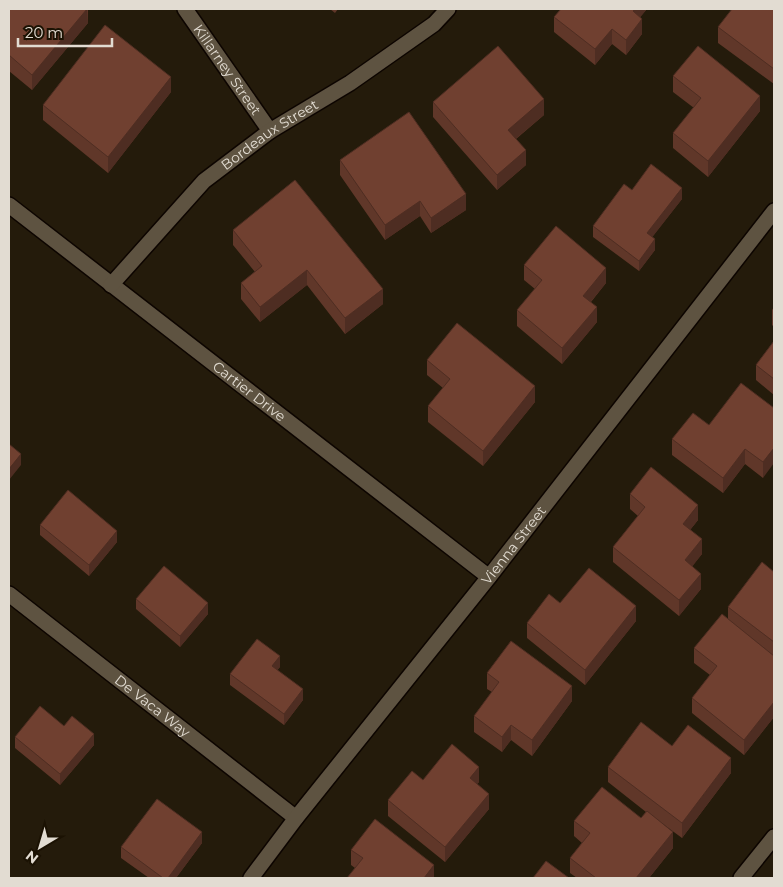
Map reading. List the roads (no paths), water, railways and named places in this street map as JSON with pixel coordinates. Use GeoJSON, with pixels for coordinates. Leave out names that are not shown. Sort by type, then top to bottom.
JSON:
{"type":"FeatureCollection","features":[{"type":"Feature","properties":{"kind":"street","name":"Killarney Street"},"geometry":{"type":"LineString","coordinates":[[185,9],[270,131]]}},
{"type":"Feature","properties":{"kind":"street","name":"Bordeaux Street"},"geometry":{"type":"LineString","coordinates":[[111,285],[204,182],[270,131],[350,83],[434,24],[448,9]]}},
{"type":"Feature","properties":{"kind":"street","name":"Cartier Drive"},"geometry":{"type":"LineString","coordinates":[[9,205],[489,577]]}},
{"type":"Feature","properties":{"kind":"street","name":"Vienna Street"},"geometry":{"type":"LineString","coordinates":[[251,878],[296,818],[489,577],[774,211]]}},
{"type":"Feature","properties":{"kind":"street","name":"De Vaca Way"},"geometry":{"type":"LineString","coordinates":[[9,594],[296,818]]}},
{"type":"Feature","properties":{"kind":"street"},"geometry":{"type":"LineString","coordinates":[[741,878],[774,837]]}}]}
